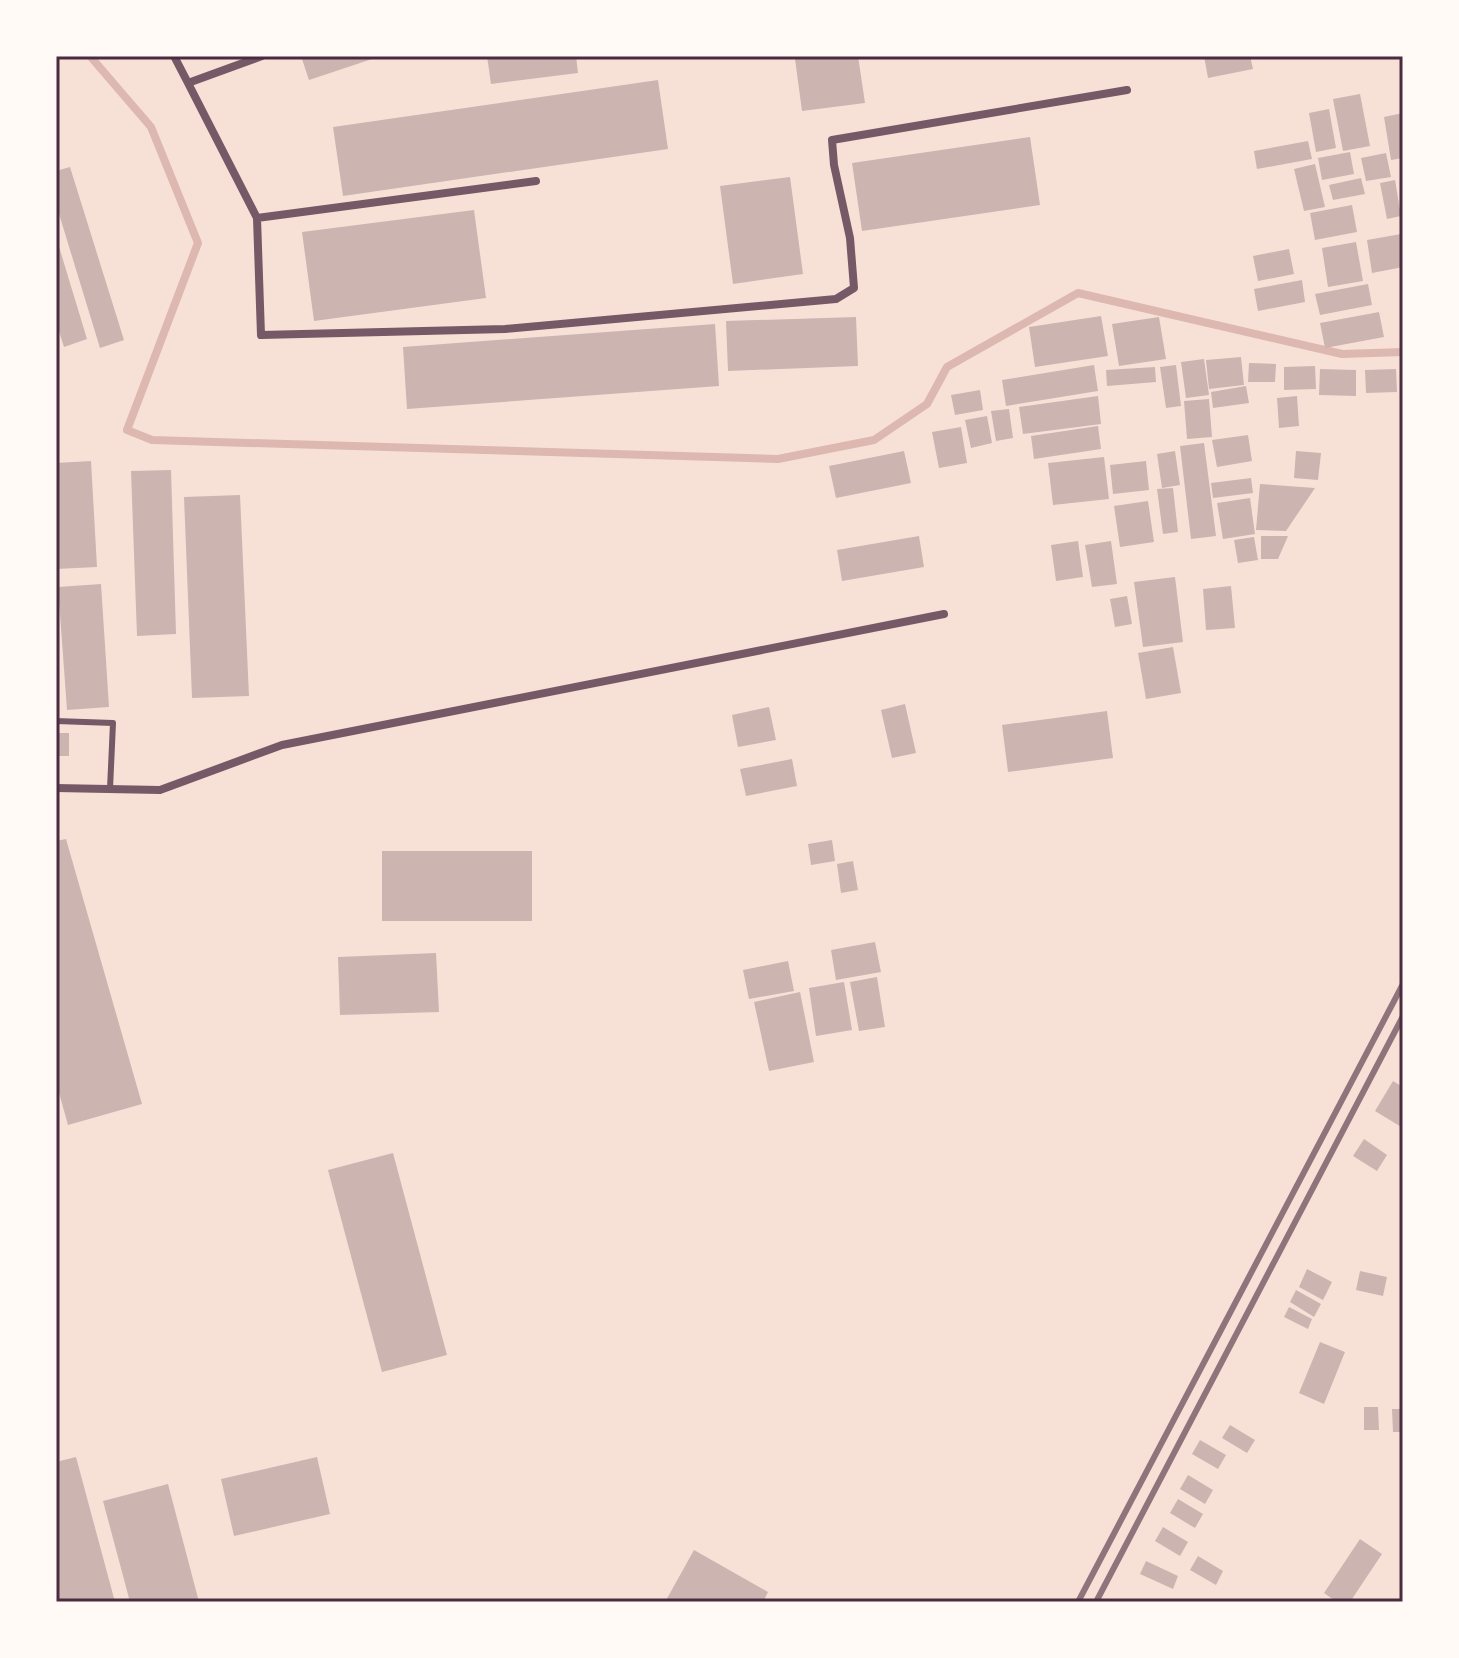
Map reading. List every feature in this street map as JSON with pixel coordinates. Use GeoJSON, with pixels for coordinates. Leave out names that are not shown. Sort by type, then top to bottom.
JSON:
{"type":"FeatureCollection","features":[{"type":"Feature","properties":{"kind":"street"},"geometry":{"type":"LineString","coordinates":[[174,56],[257,218],[261,335],[505,329],[836,299],[854,288],[850,238],[834,165],[832,140],[1127,90]]}},
{"type":"Feature","properties":{"kind":"street"},"geometry":{"type":"LineString","coordinates":[[188,83],[262,56]]}},
{"type":"Feature","properties":{"kind":"street"},"geometry":{"type":"LineString","coordinates":[[257,218],[536,181]]}},
{"type":"Feature","properties":{"kind":"street"},"geometry":{"type":"LineString","coordinates":[[56,788],[160,790],[282,745],[944,614]]}},
{"type":"Feature","properties":{"kind":"lane"},"geometry":{"type":"LineString","coordinates":[[56,721],[113,723],[110,789]]}},
{"type":"Feature","properties":{"kind":"building"},"geometry":{"type":"Polygon","coordinates":[[[301,56],[378,56],[378,57],[309,80],[301,56]]]}},
{"type":"Feature","properties":{"kind":"building"},"geometry":{"type":"Polygon","coordinates":[[[487,56],[576,56],[578,73],[491,84],[487,56]]]}},
{"type":"Feature","properties":{"kind":"building"},"geometry":{"type":"Polygon","coordinates":[[[858,56],[865,103],[802,111],[795,59],[858,56]]]}},
{"type":"Feature","properties":{"kind":"building"},"geometry":{"type":"Polygon","coordinates":[[[1204,56],[1250,56],[1253,69],[1208,78],[1204,56]]]}},
{"type":"Feature","properties":{"kind":"building"},"geometry":{"type":"Polygon","coordinates":[[[658,80],[668,149],[343,196],[333,127],[658,80]]]}},
{"type":"Feature","properties":{"kind":"building"},"geometry":{"type":"Polygon","coordinates":[[[1360,94],[1370,146],[1343,151],[1333,99],[1360,94]]]}},
{"type":"Feature","properties":{"kind":"building"},"geometry":{"type":"Polygon","coordinates":[[[1329,109],[1336,148],[1316,152],[1309,113],[1329,109]]]}},
{"type":"Feature","properties":{"kind":"building"},"geometry":{"type":"Polygon","coordinates":[[[1403,113],[1403,158],[1391,160],[1384,117],[1403,113]]]}},
{"type":"Feature","properties":{"kind":"building"},"geometry":{"type":"Polygon","coordinates":[[[1030,137],[1040,205],[862,231],[852,163],[1030,137]]]}},
{"type":"Feature","properties":{"kind":"building"},"geometry":{"type":"Polygon","coordinates":[[[1308,141],[1312,159],[1257,169],[1254,151],[1308,141]]]}},
{"type":"Feature","properties":{"kind":"building"},"geometry":{"type":"Polygon","coordinates":[[[1350,152],[1354,174],[1322,180],[1318,158],[1350,152]]]}},
{"type":"Feature","properties":{"kind":"building"},"geometry":{"type":"Polygon","coordinates":[[[1386,153],[1391,177],[1366,181],[1361,158],[1386,153]]]}},
{"type":"Feature","properties":{"kind":"building"},"geometry":{"type":"Polygon","coordinates":[[[1315,164],[1325,207],[1304,211],[1294,169],[1315,164]]]}},
{"type":"Feature","properties":{"kind":"building"},"geometry":{"type":"Polygon","coordinates":[[[70,167],[124,340],[100,348],[56,204],[56,171],[70,167]]]}},
{"type":"Feature","properties":{"kind":"building"},"geometry":{"type":"Polygon","coordinates":[[[790,177],[803,274],[733,284],[720,186],[790,177]]]}},
{"type":"Feature","properties":{"kind":"building"},"geometry":{"type":"Polygon","coordinates":[[[1361,178],[1365,194],[1333,200],[1329,185],[1361,178]]]}},
{"type":"Feature","properties":{"kind":"building"},"geometry":{"type":"Polygon","coordinates":[[[1395,180],[1401,216],[1387,219],[1380,183],[1395,180]]]}},
{"type":"Feature","properties":{"kind":"building"},"geometry":{"type":"Polygon","coordinates":[[[1352,205],[1357,232],[1315,240],[1310,213],[1352,205]]]}},
{"type":"Feature","properties":{"kind":"building"},"geometry":{"type":"Polygon","coordinates":[[[474,210],[486,298],[314,321],[302,232],[474,210]]]}},
{"type":"Feature","properties":{"kind":"building"},"geometry":{"type":"Polygon","coordinates":[[[1401,234],[1403,267],[1372,273],[1367,240],[1401,234]]]}},
{"type":"Feature","properties":{"kind":"building"},"geometry":{"type":"Polygon","coordinates":[[[57,240],[87,339],[64,347],[56,322],[57,240]]]}},
{"type":"Feature","properties":{"kind":"building"},"geometry":{"type":"Polygon","coordinates":[[[1356,242],[1363,281],[1328,287],[1322,248],[1356,242]]]}},
{"type":"Feature","properties":{"kind":"building"},"geometry":{"type":"Polygon","coordinates":[[[1289,249],[1294,274],[1258,281],[1253,256],[1289,249]]]}},
{"type":"Feature","properties":{"kind":"building"},"geometry":{"type":"Polygon","coordinates":[[[1302,280],[1305,302],[1258,311],[1254,289],[1302,280]]]}},
{"type":"Feature","properties":{"kind":"building"},"geometry":{"type":"Polygon","coordinates":[[[1368,284],[1372,305],[1320,315],[1315,294],[1368,284]]]}},
{"type":"Feature","properties":{"kind":"building"},"geometry":{"type":"Polygon","coordinates":[[[1379,312],[1384,337],[1325,348],[1320,323],[1379,312]]]}},
{"type":"Feature","properties":{"kind":"building"},"geometry":{"type":"Polygon","coordinates":[[[1101,316],[1108,356],[1035,367],[1029,327],[1101,316]]]}},
{"type":"Feature","properties":{"kind":"building"},"geometry":{"type":"Polygon","coordinates":[[[856,317],[858,366],[728,371],[726,321],[856,317]]]}},
{"type":"Feature","properties":{"kind":"building"},"geometry":{"type":"Polygon","coordinates":[[[1159,317],[1166,359],[1119,366],[1112,324],[1159,317]]]}},
{"type":"Feature","properties":{"kind":"building"},"geometry":{"type":"Polygon","coordinates":[[[715,324],[719,386],[407,409],[403,347],[715,324]]]}},
{"type":"Feature","properties":{"kind":"building"},"geometry":{"type":"Polygon","coordinates":[[[1241,357],[1244,385],[1209,389],[1206,360],[1241,357]]]}},
{"type":"Feature","properties":{"kind":"building"},"geometry":{"type":"Polygon","coordinates":[[[1204,359],[1209,395],[1186,398],[1181,362],[1204,359]]]}},
{"type":"Feature","properties":{"kind":"building"},"geometry":{"type":"Polygon","coordinates":[[[1249,363],[1276,364],[1275,382],[1248,382],[1249,363]]]}},
{"type":"Feature","properties":{"kind":"building"},"geometry":{"type":"Polygon","coordinates":[[[1094,365],[1098,391],[1006,406],[1002,380],[1094,365]]]}},
{"type":"Feature","properties":{"kind":"building"},"geometry":{"type":"Polygon","coordinates":[[[1176,365],[1181,406],[1166,408],[1160,367],[1176,365]]]}},
{"type":"Feature","properties":{"kind":"building"},"geometry":{"type":"Polygon","coordinates":[[[1315,366],[1316,389],[1284,390],[1284,367],[1315,366]]]}},
{"type":"Feature","properties":{"kind":"building"},"geometry":{"type":"Polygon","coordinates":[[[1155,367],[1156,382],[1107,386],[1106,370],[1155,367]]]}},
{"type":"Feature","properties":{"kind":"building"},"geometry":{"type":"Polygon","coordinates":[[[1320,369],[1356,370],[1356,396],[1319,395],[1320,369]]]}},
{"type":"Feature","properties":{"kind":"building"},"geometry":{"type":"Polygon","coordinates":[[[1396,369],[1397,392],[1366,393],[1365,370],[1396,369]]]}},
{"type":"Feature","properties":{"kind":"building"},"geometry":{"type":"Polygon","coordinates":[[[1246,386],[1249,403],[1213,408],[1211,392],[1246,386]]]}},
{"type":"Feature","properties":{"kind":"building"},"geometry":{"type":"Polygon","coordinates":[[[980,390],[983,410],[955,415],[951,395],[980,390]]]}},
{"type":"Feature","properties":{"kind":"building"},"geometry":{"type":"Polygon","coordinates":[[[1098,396],[1101,424],[1023,434],[1019,407],[1098,396]]]}},
{"type":"Feature","properties":{"kind":"building"},"geometry":{"type":"Polygon","coordinates":[[[1297,396],[1299,426],[1279,428],[1277,398],[1297,396]]]}},
{"type":"Feature","properties":{"kind":"building"},"geometry":{"type":"Polygon","coordinates":[[[1209,399],[1212,437],[1187,439],[1184,401],[1209,399]]]}},
{"type":"Feature","properties":{"kind":"building"},"geometry":{"type":"Polygon","coordinates":[[[1009,409],[1013,438],[996,441],[991,411],[1009,409]]]}},
{"type":"Feature","properties":{"kind":"building"},"geometry":{"type":"Polygon","coordinates":[[[987,416],[992,443],[971,448],[965,420],[987,416]]]}},
{"type":"Feature","properties":{"kind":"building"},"geometry":{"type":"Polygon","coordinates":[[[1098,426],[1101,449],[1034,459],[1031,436],[1098,426]]]}},
{"type":"Feature","properties":{"kind":"building"},"geometry":{"type":"Polygon","coordinates":[[[961,427],[967,463],[939,468],[932,432],[961,427]]]}},
{"type":"Feature","properties":{"kind":"building"},"geometry":{"type":"Polygon","coordinates":[[[1248,435],[1252,461],[1217,467],[1212,440],[1248,435]]]}},
{"type":"Feature","properties":{"kind":"building"},"geometry":{"type":"Polygon","coordinates":[[[1204,443],[1216,536],[1191,539],[1180,446],[1204,443]]]}},
{"type":"Feature","properties":{"kind":"building"},"geometry":{"type":"Polygon","coordinates":[[[904,451],[911,483],[836,498],[829,466],[904,451]]]}},
{"type":"Feature","properties":{"kind":"building"},"geometry":{"type":"Polygon","coordinates":[[[1175,451],[1180,485],[1162,488],[1157,454],[1175,451]]]}},
{"type":"Feature","properties":{"kind":"building"},"geometry":{"type":"Polygon","coordinates":[[[1296,451],[1321,453],[1318,480],[1294,478],[1296,451]]]}},
{"type":"Feature","properties":{"kind":"building"},"geometry":{"type":"Polygon","coordinates":[[[1104,457],[1109,499],[1053,505],[1048,463],[1104,457]]]}},
{"type":"Feature","properties":{"kind":"building"},"geometry":{"type":"Polygon","coordinates":[[[91,461],[97,567],[56,569],[56,463],[91,461]]]}},
{"type":"Feature","properties":{"kind":"building"},"geometry":{"type":"Polygon","coordinates":[[[1146,461],[1149,490],[1113,494],[1110,465],[1146,461]]]}},
{"type":"Feature","properties":{"kind":"building"},"geometry":{"type":"Polygon","coordinates":[[[171,470],[176,634],[137,636],[131,471],[171,470]]]}},
{"type":"Feature","properties":{"kind":"building"},"geometry":{"type":"Polygon","coordinates":[[[1251,478],[1253,493],[1213,498],[1211,483],[1251,478]]]}},
{"type":"Feature","properties":{"kind":"building"},"geometry":{"type":"Polygon","coordinates":[[[1260,484],[1315,488],[1286,531],[1256,530],[1260,484]]]}},
{"type":"Feature","properties":{"kind":"building"},"geometry":{"type":"Polygon","coordinates":[[[1173,488],[1178,532],[1163,534],[1157,489],[1173,488]]]}},
{"type":"Feature","properties":{"kind":"building"},"geometry":{"type":"Polygon","coordinates":[[[240,495],[249,696],[192,698],[184,497],[240,495]]]}},
{"type":"Feature","properties":{"kind":"building"},"geometry":{"type":"Polygon","coordinates":[[[1250,498],[1255,534],[1223,539],[1217,503],[1250,498]]]}},
{"type":"Feature","properties":{"kind":"building"},"geometry":{"type":"Polygon","coordinates":[[[1148,501],[1154,542],[1120,547],[1114,506],[1148,501]]]}},
{"type":"Feature","properties":{"kind":"building"},"geometry":{"type":"Polygon","coordinates":[[[919,536],[924,567],[842,581],[837,550],[919,536]]]}},
{"type":"Feature","properties":{"kind":"building"},"geometry":{"type":"Polygon","coordinates":[[[1261,536],[1288,536],[1278,559],[1261,559],[1261,536]]]}},
{"type":"Feature","properties":{"kind":"building"},"geometry":{"type":"Polygon","coordinates":[[[1254,537],[1258,560],[1238,563],[1234,540],[1254,537]]]}},
{"type":"Feature","properties":{"kind":"building"},"geometry":{"type":"Polygon","coordinates":[[[1078,541],[1083,577],[1056,581],[1051,545],[1078,541]]]}},
{"type":"Feature","properties":{"kind":"building"},"geometry":{"type":"Polygon","coordinates":[[[1111,541],[1117,584],[1092,587],[1085,545],[1111,541]]]}},
{"type":"Feature","properties":{"kind":"building"},"geometry":{"type":"Polygon","coordinates":[[[1175,577],[1183,642],[1143,647],[1134,582],[1175,577]]]}},
{"type":"Feature","properties":{"kind":"building"},"geometry":{"type":"Polygon","coordinates":[[[101,584],[109,707],[67,710],[58,587],[101,584]]]}},
{"type":"Feature","properties":{"kind":"building"},"geometry":{"type":"Polygon","coordinates":[[[1231,586],[1235,628],[1206,630],[1203,589],[1231,586]]]}},
{"type":"Feature","properties":{"kind":"building"},"geometry":{"type":"Polygon","coordinates":[[[1127,596],[1132,624],[1115,627],[1110,599],[1127,596]]]}},
{"type":"Feature","properties":{"kind":"building"},"geometry":{"type":"Polygon","coordinates":[[[1173,647],[1181,693],[1146,699],[1138,653],[1173,647]]]}},
{"type":"Feature","properties":{"kind":"building"},"geometry":{"type":"Polygon","coordinates":[[[905,704],[916,753],[892,758],[881,710],[905,704]]]}},
{"type":"Feature","properties":{"kind":"building"},"geometry":{"type":"Polygon","coordinates":[[[769,707],[776,740],[738,747],[732,715],[769,707]]]}},
{"type":"Feature","properties":{"kind":"building"},"geometry":{"type":"Polygon","coordinates":[[[1107,711],[1113,758],[1008,772],[1002,725],[1107,711]]]}},
{"type":"Feature","properties":{"kind":"building"},"geometry":{"type":"Polygon","coordinates":[[[56,733],[69,733],[69,756],[56,756],[56,733]]]}},
{"type":"Feature","properties":{"kind":"building"},"geometry":{"type":"Polygon","coordinates":[[[792,759],[797,786],[746,796],[740,769],[792,759]]]}},
{"type":"Feature","properties":{"kind":"building"},"geometry":{"type":"Polygon","coordinates":[[[66,839],[142,1104],[68,1125],[56,1082],[56,841],[66,839]]]}},
{"type":"Feature","properties":{"kind":"building"},"geometry":{"type":"Polygon","coordinates":[[[832,840],[835,861],[811,865],[808,844],[832,840]]]}},
{"type":"Feature","properties":{"kind":"building"},"geometry":{"type":"Polygon","coordinates":[[[382,851],[532,851],[532,921],[382,921],[382,851]]]}},
{"type":"Feature","properties":{"kind":"building"},"geometry":{"type":"Polygon","coordinates":[[[853,861],[858,890],[841,893],[837,864],[853,861]]]}},
{"type":"Feature","properties":{"kind":"building"},"geometry":{"type":"Polygon","coordinates":[[[875,942],[881,972],[836,980],[831,950],[875,942]]]}},
{"type":"Feature","properties":{"kind":"building"},"geometry":{"type":"Polygon","coordinates":[[[436,953],[439,1012],[340,1015],[338,957],[436,953]]]}},
{"type":"Feature","properties":{"kind":"building"},"geometry":{"type":"Polygon","coordinates":[[[788,961],[794,991],[749,999],[743,970],[788,961]]]}},
{"type":"Feature","properties":{"kind":"building"},"geometry":{"type":"Polygon","coordinates":[[[877,977],[885,1027],[859,1031],[850,982],[877,977]]]}},
{"type":"Feature","properties":{"kind":"building"},"geometry":{"type":"Polygon","coordinates":[[[844,982],[852,1030],[816,1036],[809,988],[844,982]]]}},
{"type":"Feature","properties":{"kind":"building"},"geometry":{"type":"Polygon","coordinates":[[[800,992],[814,1062],[769,1071],[754,1002],[800,992]]]}},
{"type":"Feature","properties":{"kind":"building"},"geometry":{"type":"Polygon","coordinates":[[[1393,1081],[1403,1087],[1403,1128],[1375,1111],[1393,1081]]]}},
{"type":"Feature","properties":{"kind":"building"},"geometry":{"type":"Polygon","coordinates":[[[1364,1139],[1387,1155],[1377,1171],[1353,1156],[1364,1139]]]}},
{"type":"Feature","properties":{"kind":"building"},"geometry":{"type":"Polygon","coordinates":[[[393,1153],[447,1355],[382,1372],[328,1170],[393,1153]]]}},
{"type":"Feature","properties":{"kind":"building"},"geometry":{"type":"Polygon","coordinates":[[[1307,1269],[1332,1282],[1323,1300],[1299,1287],[1307,1269]]]}},
{"type":"Feature","properties":{"kind":"building"},"geometry":{"type":"Polygon","coordinates":[[[1360,1271],[1387,1277],[1383,1296],[1356,1290],[1360,1271]]]}},
{"type":"Feature","properties":{"kind":"building"},"geometry":{"type":"Polygon","coordinates":[[[1296,1290],[1321,1304],[1314,1317],[1290,1302],[1296,1290]]]}},
{"type":"Feature","properties":{"kind":"building"},"geometry":{"type":"Polygon","coordinates":[[[1289,1307],[1312,1319],[1308,1329],[1284,1317],[1289,1307]]]}},
{"type":"Feature","properties":{"kind":"building"},"geometry":{"type":"Polygon","coordinates":[[[1320,1342],[1345,1352],[1324,1404],[1299,1393],[1320,1342]]]}},
{"type":"Feature","properties":{"kind":"building"},"geometry":{"type":"Polygon","coordinates":[[[1364,1407],[1378,1407],[1379,1430],[1364,1430],[1364,1407]]]}},
{"type":"Feature","properties":{"kind":"building"},"geometry":{"type":"Polygon","coordinates":[[[1392,1409],[1403,1409],[1403,1432],[1393,1432],[1392,1409]]]}},
{"type":"Feature","properties":{"kind":"building"},"geometry":{"type":"Polygon","coordinates":[[[1230,1425],[1255,1440],[1247,1453],[1222,1438],[1230,1425]]]}},
{"type":"Feature","properties":{"kind":"building"},"geometry":{"type":"Polygon","coordinates":[[[1200,1440],[1226,1455],[1218,1469],[1192,1454],[1200,1440]]]}},
{"type":"Feature","properties":{"kind":"building"},"geometry":{"type":"Polygon","coordinates":[[[76,1457],[115,1602],[59,1602],[56,1589],[56,1462],[76,1457]]]}},
{"type":"Feature","properties":{"kind":"building"},"geometry":{"type":"Polygon","coordinates":[[[317,1457],[330,1514],[234,1536],[221,1479],[317,1457]]]}},
{"type":"Feature","properties":{"kind":"building"},"geometry":{"type":"Polygon","coordinates":[[[1188,1475],[1213,1490],[1205,1504],[1180,1489],[1188,1475]]]}},
{"type":"Feature","properties":{"kind":"building"},"geometry":{"type":"Polygon","coordinates":[[[168,1484],[199,1602],[130,1602],[103,1501],[168,1484]]]}},
{"type":"Feature","properties":{"kind":"building"},"geometry":{"type":"Polygon","coordinates":[[[1178,1499],[1203,1514],[1195,1528],[1170,1513],[1178,1499]]]}},
{"type":"Feature","properties":{"kind":"building"},"geometry":{"type":"Polygon","coordinates":[[[1163,1527],[1188,1542],[1180,1556],[1155,1541],[1163,1527]]]}},
{"type":"Feature","properties":{"kind":"building"},"geometry":{"type":"Polygon","coordinates":[[[1360,1539],[1382,1554],[1350,1602],[1337,1602],[1324,1593],[1360,1539]]]}},
{"type":"Feature","properties":{"kind":"building"},"geometry":{"type":"Polygon","coordinates":[[[694,1550],[768,1592],[763,1602],[665,1602],[694,1550]]]}},
{"type":"Feature","properties":{"kind":"building"},"geometry":{"type":"Polygon","coordinates":[[[1198,1556],[1223,1571],[1216,1585],[1190,1570],[1198,1556]]]}},
{"type":"Feature","properties":{"kind":"building"},"geometry":{"type":"Polygon","coordinates":[[[1146,1561],[1178,1576],[1173,1589],[1140,1574],[1146,1561]]]}},
{"type":"Feature","properties":{"kind":"waterway"},"geometry":{"type":"LineString","coordinates":[[90,56],[151,127],[198,243],[127,430],[152,440],[778,459],[874,440],[927,404],[947,367],[1078,293],[1342,354],[1403,352]]}},
{"type":"Feature","properties":{"kind":"railway"},"geometry":{"type":"LineString","coordinates":[[1078,1602],[1403,984]]}},
{"type":"Feature","properties":{"kind":"railway"},"geometry":{"type":"LineString","coordinates":[[1096,1602],[1403,1016]]}}]}
